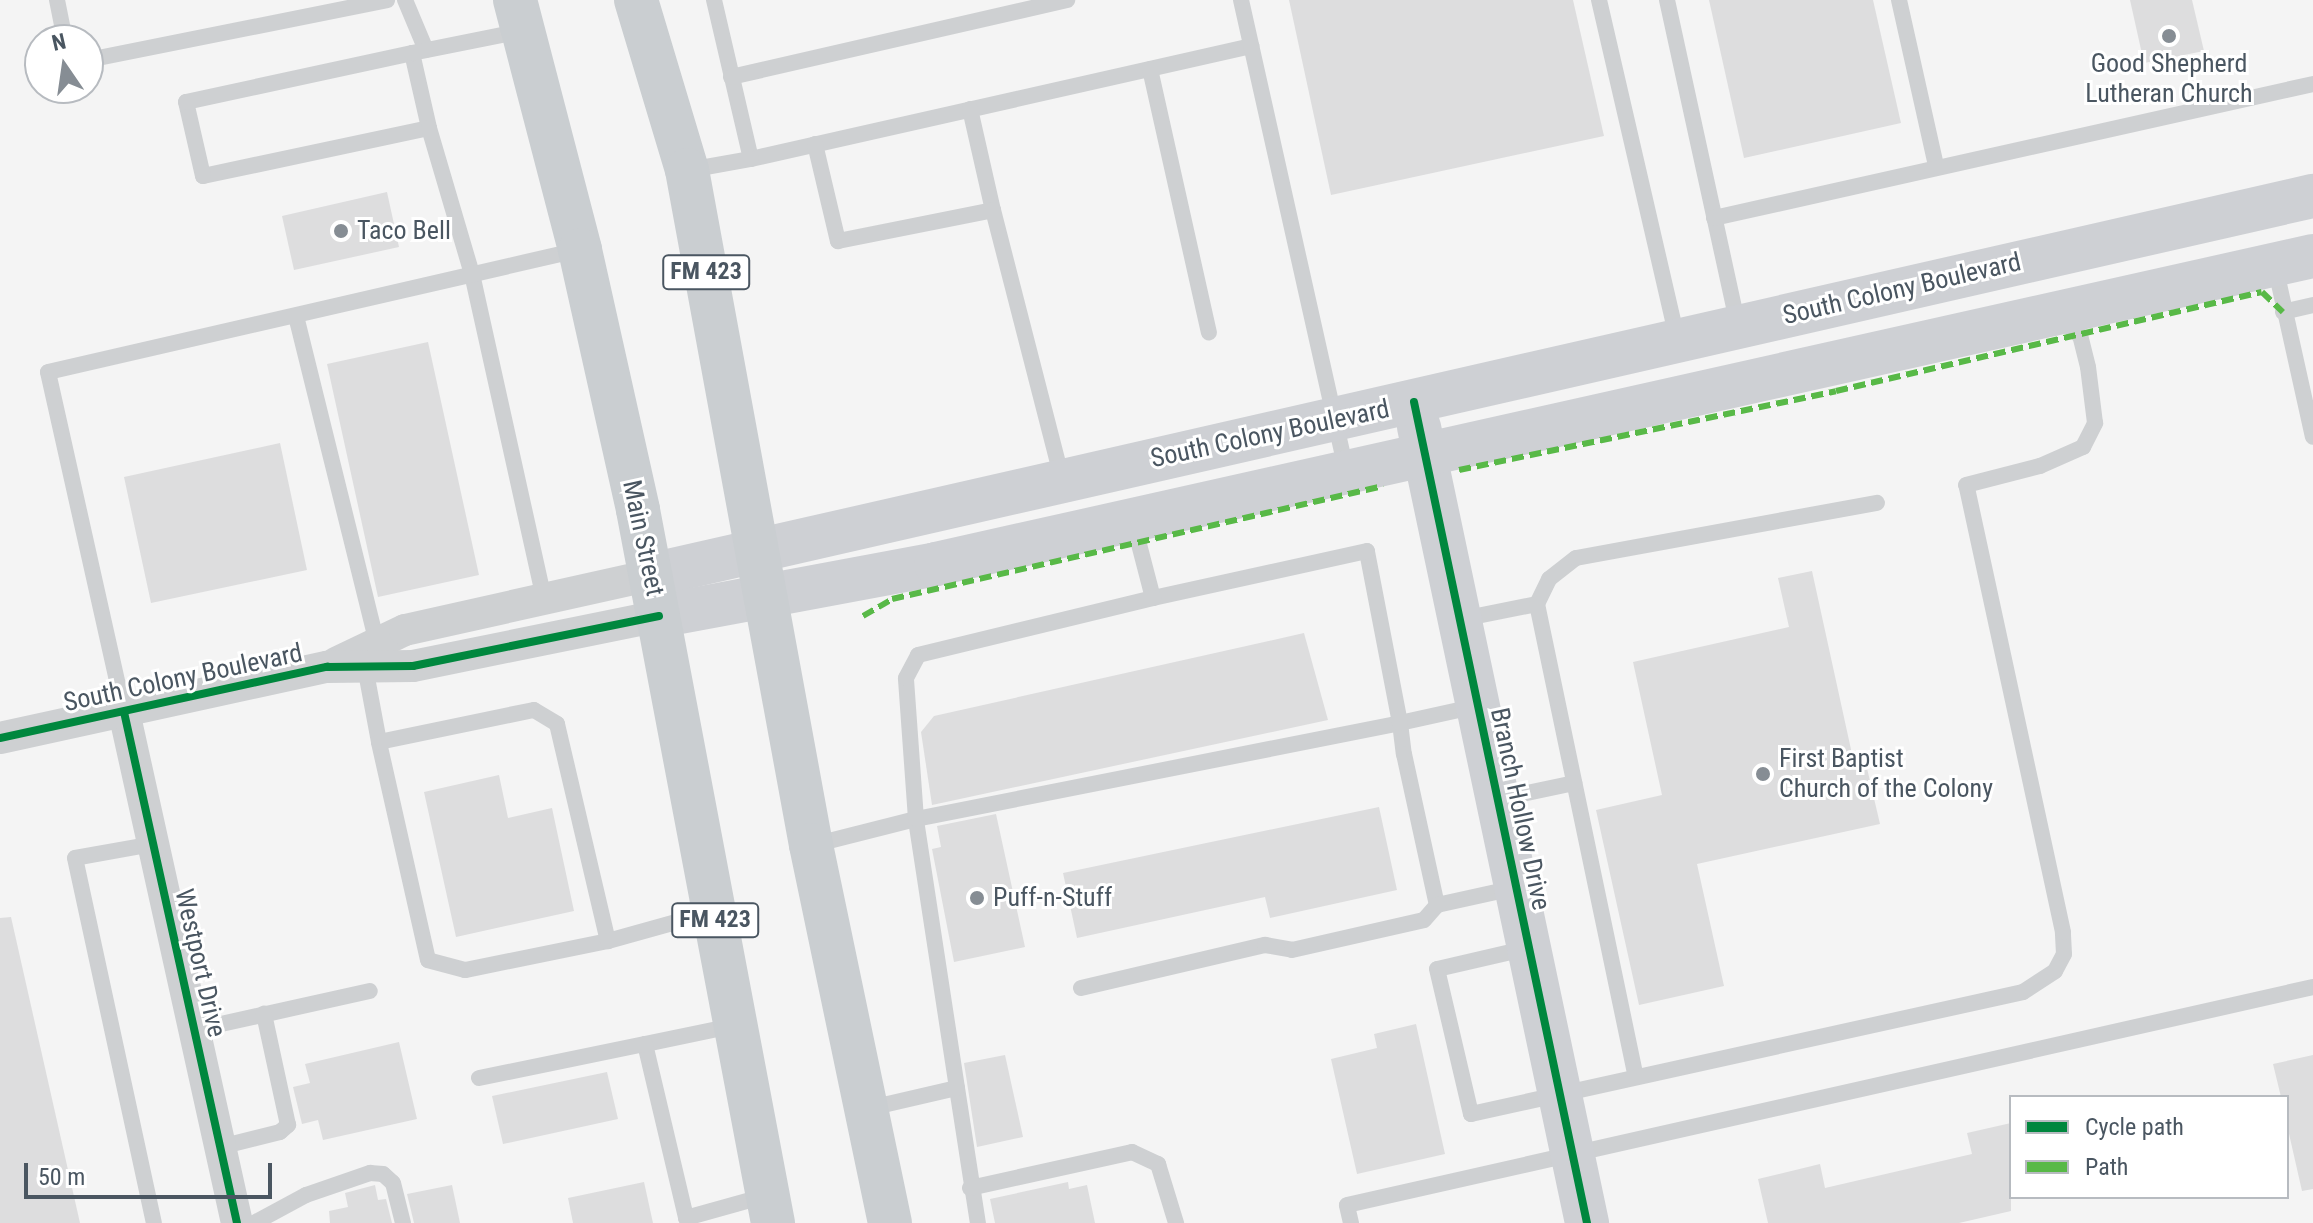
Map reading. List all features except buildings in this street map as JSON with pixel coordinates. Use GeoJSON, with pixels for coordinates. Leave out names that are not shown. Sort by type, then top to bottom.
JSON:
{"type":"FeatureCollection","features":[{"type":"Feature","properties":{"kind":"main road","name":"FM 423"},"geometry":{"type":"LineString","coordinates":[[636,0],[687,170],[811,845],[890,1223]]}},
{"type":"Feature","properties":{"kind":"main road","name":"Main Street"},"geometry":{"type":"LineString","coordinates":[[519,15],[580,250],[655,596],[770,1209]]}},
{"type":"Feature","properties":{"kind":"main road","name":"South Colony Boulevard"},"geometry":{"type":"LineString","coordinates":[[655,596],[757,549],[2313,196]]}},
{"type":"Feature","properties":{"kind":"main road"},"geometry":{"type":"LineString","coordinates":[[2260,207],[2294,260]]}},
{"type":"Feature","properties":{"kind":"main road"},"geometry":{"type":"LineString","coordinates":[[2040,257],[2055,313]]}},
{"type":"Feature","properties":{"kind":"main road","name":"South Colony Boulevard"},"geometry":{"type":"LineString","coordinates":[[655,596],[765,596],[1426,456],[2294,260]]}},
{"type":"Feature","properties":{"kind":"main road","name":"Branch Hollow Drive"},"geometry":{"type":"LineString","coordinates":[[1414,402],[1587,1223]]}},
{"type":"Feature","properties":{"kind":"street","name":"South Colony Boulevard"},"geometry":{"type":"LineString","coordinates":[[0,738],[327,667],[371,655],[405,630],[544,599],[655,596]]}},
{"type":"Feature","properties":{"kind":"street","name":"South Colony Boulevard"},"geometry":{"type":"LineString","coordinates":[[371,655],[413,666],[655,596]]}},
{"type":"Feature","properties":{"kind":"street","name":"Westport Drive"},"geometry":{"type":"LineString","coordinates":[[124,712],[237,1223]]}},
{"type":"Feature","properties":{"kind":"lane"},"geometry":{"type":"LineString","coordinates":[[57,0],[62,24]]}},
{"type":"Feature","properties":{"kind":"lane"},"geometry":{"type":"LineString","coordinates":[[104,57],[387,0]]}},
{"type":"Feature","properties":{"kind":"lane"},"geometry":{"type":"LineString","coordinates":[[405,0],[419,52],[429,128],[472,274],[544,599]]}},
{"type":"Feature","properties":{"kind":"lane"},"geometry":{"type":"LineString","coordinates":[[714,0],[751,159]]}},
{"type":"Feature","properties":{"kind":"lane"},"geometry":{"type":"LineString","coordinates":[[731,77],[1067,0]]}},
{"type":"Feature","properties":{"kind":"lane"},"geometry":{"type":"LineString","coordinates":[[1241,0],[1347,473]]}},
{"type":"Feature","properties":{"kind":"lane"},"geometry":{"type":"LineString","coordinates":[[1599,0],[1677,341]]}},
{"type":"Feature","properties":{"kind":"lane"},"geometry":{"type":"LineString","coordinates":[[1667,0],[1738,327]]}},
{"type":"Feature","properties":{"kind":"lane"},"geometry":{"type":"LineString","coordinates":[[1899,0],[1936,165]]}},
{"type":"Feature","properties":{"kind":"lane"},"geometry":{"type":"LineString","coordinates":[[429,128],[203,176],[186,102],[419,52],[519,15]]}},
{"type":"Feature","properties":{"kind":"lane"},"geometry":{"type":"LineString","coordinates":[[687,170],[751,159],[1251,46]]}},
{"type":"Feature","properties":{"kind":"lane"},"geometry":{"type":"LineString","coordinates":[[1150,69],[1209,332]]}},
{"type":"Feature","properties":{"kind":"lane"},"geometry":{"type":"LineString","coordinates":[[1714,218],[1936,165],[2313,84]]}},
{"type":"Feature","properties":{"kind":"lane"},"geometry":{"type":"LineString","coordinates":[[970,109],[1062,478]]}},
{"type":"Feature","properties":{"kind":"lane"},"geometry":{"type":"LineString","coordinates":[[815,144],[838,241],[993,210]]}},
{"type":"Feature","properties":{"kind":"lane"},"geometry":{"type":"LineString","coordinates":[[124,712],[48,372],[580,250]]}},
{"type":"Feature","properties":{"kind":"lane"},"geometry":{"type":"LineString","coordinates":[[2294,260],[2283,312],[2313,437]]}},
{"type":"Feature","properties":{"kind":"lane"},"geometry":{"type":"LineString","coordinates":[[2283,312],[2313,305]]}},
{"type":"Feature","properties":{"kind":"lane"},"geometry":{"type":"LineString","coordinates":[[1528,948],[1437,969],[1471,1114],[2023,992],[2055,971],[2064,954],[2063,932],[1966,485],[2040,466],[2083,447],[2095,423],[2088,367],[2080,336],[2055,313]]}},
{"type":"Feature","properties":{"kind":"lane"},"geometry":{"type":"LineString","coordinates":[[296,316],[371,655],[379,742],[428,960],[465,970],[608,941],[714,912]]}},
{"type":"Feature","properties":{"kind":"lane"},"geometry":{"type":"LineString","coordinates":[[1636,1076],[1537,604],[1549,579],[1576,558],[1877,503]]}},
{"type":"Feature","properties":{"kind":"lane"},"geometry":{"type":"LineString","coordinates":[[1133,520],[1153,598]]}},
{"type":"Feature","properties":{"kind":"lane"},"geometry":{"type":"LineString","coordinates":[[978,1223],[970,1188],[916,819],[906,678],[918,655],[1153,598],[1367,551],[1437,905]]}},
{"type":"Feature","properties":{"kind":"lane"},"geometry":{"type":"LineString","coordinates":[[1460,619],[1537,604]]}},
{"type":"Feature","properties":{"kind":"lane"},"geometry":{"type":"LineString","coordinates":[[811,845],[916,819],[1478,705]]}},
{"type":"Feature","properties":{"kind":"lane"},"geometry":{"type":"LineString","coordinates":[[379,742],[534,710],[557,724],[608,941]]}},
{"type":"Feature","properties":{"kind":"lane"},"geometry":{"type":"LineString","coordinates":[[1498,799],[1574,783]]}},
{"type":"Feature","properties":{"kind":"lane"},"geometry":{"type":"LineString","coordinates":[[153,844],[75,858],[154,1223]]}},
{"type":"Feature","properties":{"kind":"lane"},"geometry":{"type":"LineString","coordinates":[[1081,988],[1265,945],[1292,950],[1424,920],[1437,905],[1516,887]]}},
{"type":"Feature","properties":{"kind":"lane"},"geometry":{"type":"LineString","coordinates":[[1351,1223],[1347,1205],[2313,987]]}},
{"type":"Feature","properties":{"kind":"lane"},"geometry":{"type":"LineString","coordinates":[[194,1030],[370,991]]}},
{"type":"Feature","properties":{"kind":"lane"},"geometry":{"type":"LineString","coordinates":[[220,1147],[280,1132],[288,1125],[264,1014]]}},
{"type":"Feature","properties":{"kind":"lane"},"geometry":{"type":"LineString","coordinates":[[479,1078],[734,1025]]}},
{"type":"Feature","properties":{"kind":"lane"},"geometry":{"type":"LineString","coordinates":[[645,1044],[687,1220],[770,1209]]}},
{"type":"Feature","properties":{"kind":"lane"},"geometry":{"type":"LineString","coordinates":[[865,1109],[957,1088]]}},
{"type":"Feature","properties":{"kind":"lane"},"geometry":{"type":"LineString","coordinates":[[970,1188],[1132,1152],[1158,1164],[1176,1223]]}},
{"type":"Feature","properties":{"kind":"lane"},"geometry":{"type":"LineString","coordinates":[[254,1223],[306,1195],[370,1173],[393,1183],[403,1223]]}},
{"type":"Feature","properties":{"kind":"marked path"},"geometry":{"type":"LineString","coordinates":[[1459,470],[1836,391],[2262,292],[2283,312]]}},
{"type":"Feature","properties":{"kind":"marked path"},"geometry":{"type":"LineString","coordinates":[[863,616],[892,599],[1383,486]]}},
{"type":"Feature","properties":{"kind":"cycle path"},"geometry":{"type":"LineString","coordinates":[[1414,402],[1587,1223]]}},
{"type":"Feature","properties":{"kind":"cycle path"},"geometry":{"type":"LineString","coordinates":[[0,738],[327,667],[413,666],[659,616]]}},
{"type":"Feature","properties":{"kind":"cycle path"},"geometry":{"type":"LineString","coordinates":[[124,712],[237,1223]]}},
{"type":"Feature","properties":{"kind":"place","name":"Good Shepherd Lutheran Church"},"geometry":{"type":"Point","coordinates":[2169,36]}},
{"type":"Feature","properties":{"kind":"place","name":"Taco Bell"},"geometry":{"type":"Point","coordinates":[341,231]}},
{"type":"Feature","properties":{"kind":"place","name":"First Baptist Church of the Colony"},"geometry":{"type":"Point","coordinates":[1763,774]}},
{"type":"Feature","properties":{"kind":"place","name":"Puff-n-Stuff"},"geometry":{"type":"Point","coordinates":[977,898]}}]}
